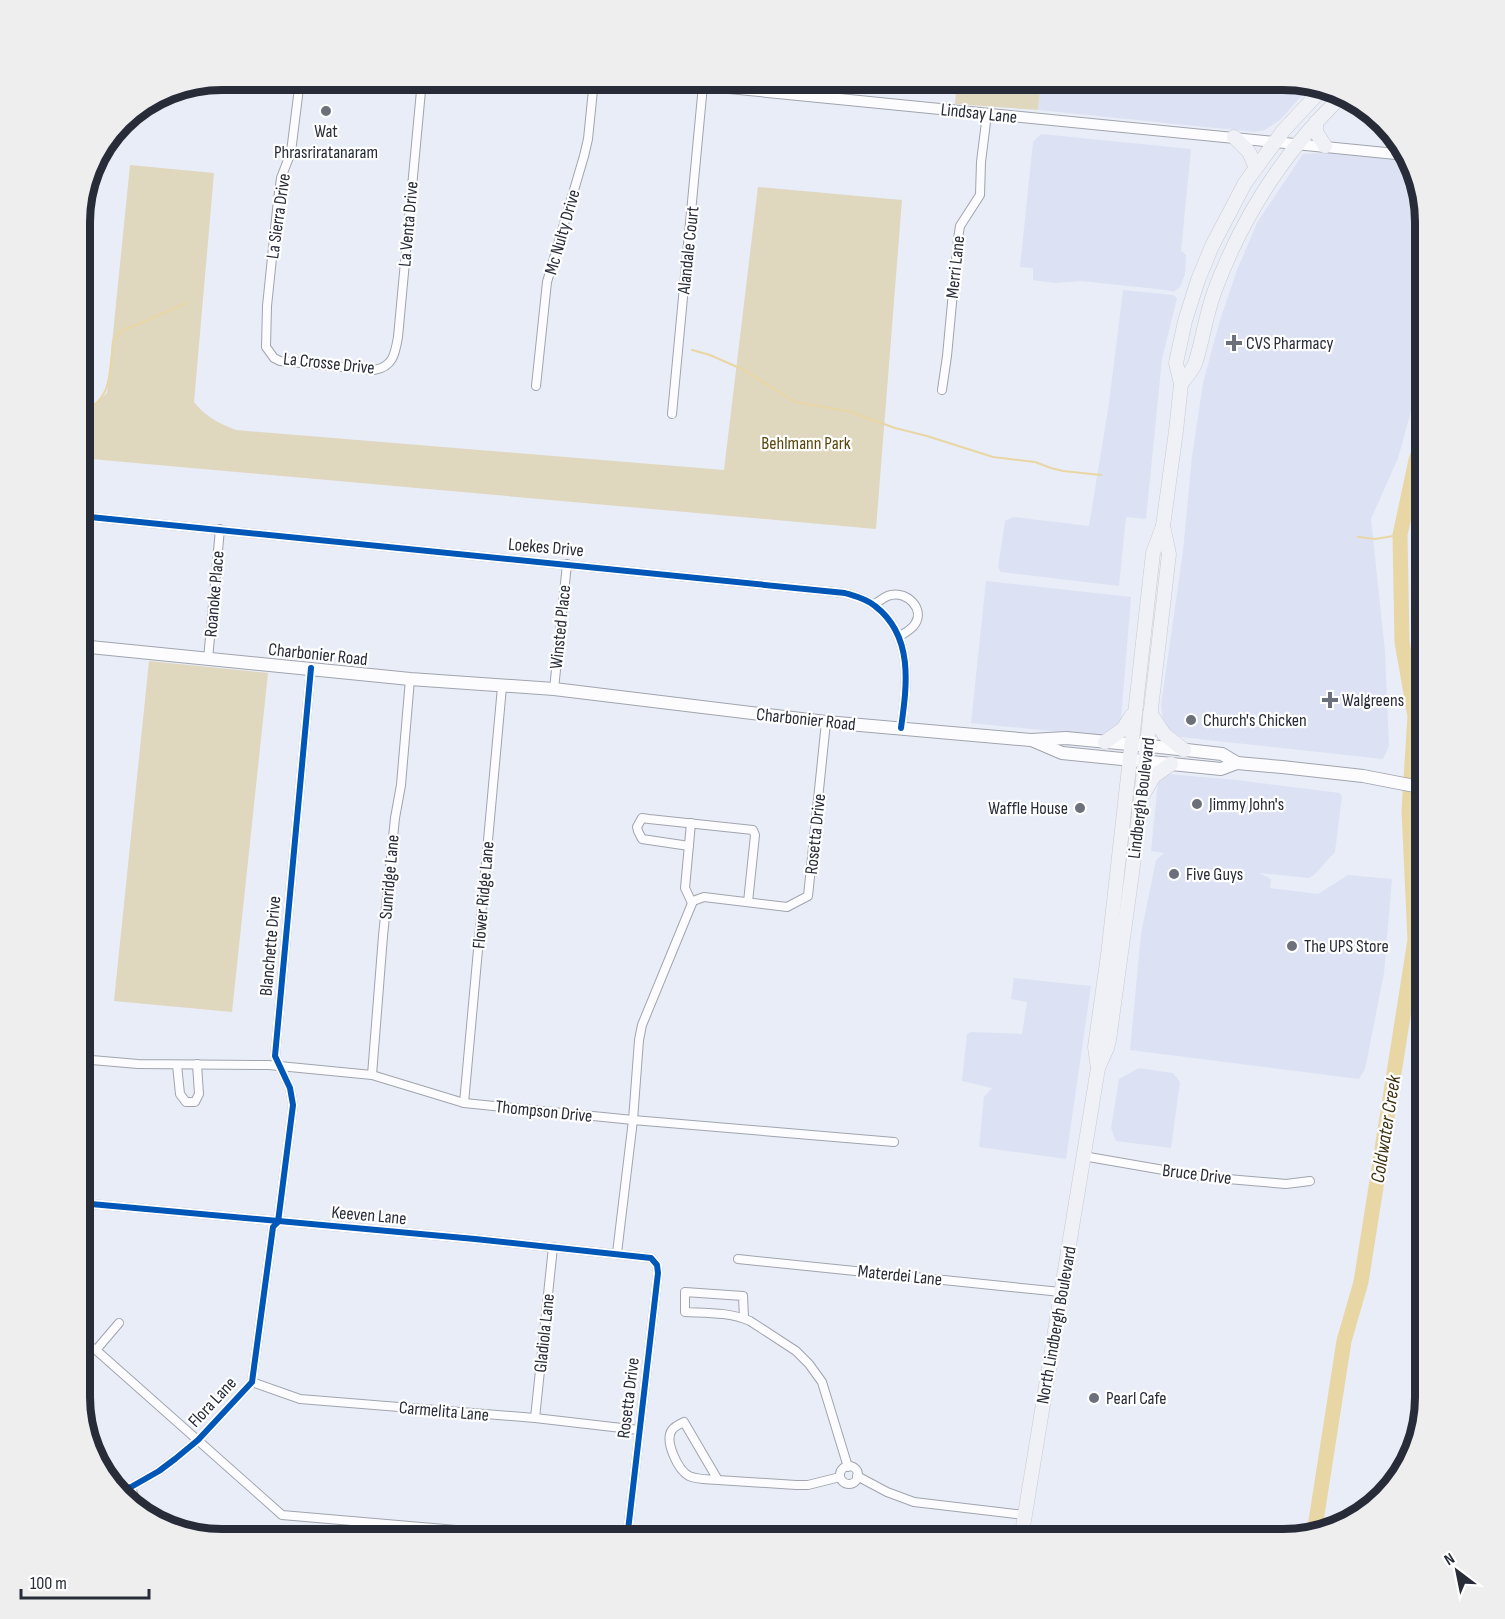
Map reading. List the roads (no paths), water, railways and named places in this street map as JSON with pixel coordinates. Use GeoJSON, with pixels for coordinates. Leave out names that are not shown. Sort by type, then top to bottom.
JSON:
{"type":"FeatureCollection","features":[{"type":"Feature","properties":{"kind":"main road","name":"Lindbergh Boulevard"},"geometry":{"type":"LineString","coordinates":[[1098,1068],[1095,1047],[1104,993],[1153,553],[1163,526],[1181,384],[1176,363],[1191,299],[1212,246],[1238,196],[1256,168],[1275,141],[1315,95]]}},
{"type":"Feature","properties":{"kind":"main road","name":"Lindbergh Boulevard"},"geometry":{"type":"LineString","coordinates":[[1181,384],[1196,363],[1211,301],[1232,247],[1257,201],[1298,143],[1336,102]]}},
{"type":"Feature","properties":{"kind":"main road"},"geometry":{"type":"LineString","coordinates":[[1316,122],[1316,132],[1325,146]]}},
{"type":"Feature","properties":{"kind":"main road"},"geometry":{"type":"LineString","coordinates":[[1234,137],[1249,152],[1256,168]]}},
{"type":"Feature","properties":{"kind":"main road","name":"Lindbergh Boulevard"},"geometry":{"type":"LineString","coordinates":[[1091,1110],[1098,1068],[1109,1040],[1141,798],[1169,554],[1163,526]]}},
{"type":"Feature","properties":{"kind":"main road","name":"Charbonier Road"},"geometry":{"type":"LineString","coordinates":[[90,647],[410,679],[554,689],[826,722],[1031,740],[1066,738],[1131,744],[1222,754],[1237,763]]}},
{"type":"Feature","properties":{"kind":"main road"},"geometry":{"type":"LineString","coordinates":[[1105,742],[1123,729],[1134,711]]}},
{"type":"Feature","properties":{"kind":"main road"},"geometry":{"type":"LineString","coordinates":[[1150,713],[1164,734],[1184,750]]}},
{"type":"Feature","properties":{"kind":"main road","name":"Charbonier Road"},"geometry":{"type":"LineString","coordinates":[[1031,740],[1062,753],[1221,769],[1237,763]]}},
{"type":"Feature","properties":{"kind":"main road"},"geometry":{"type":"LineString","coordinates":[[1237,763],[1338,773],[1415,786]]}},
{"type":"Feature","properties":{"kind":"main road"},"geometry":{"type":"LineString","coordinates":[[1141,798],[1154,776],[1171,764]]}},
{"type":"Feature","properties":{"kind":"main road","name":"North Lindbergh Boulevard"},"geometry":{"type":"LineString","coordinates":[[1023,1529],[1091,1110]]}},
{"type":"Feature","properties":{"kind":"street","name":"La Sierra Drive"},"geometry":{"type":"LineString","coordinates":[[270,354],[265,339],[278,200],[281,178],[291,152],[299,90]]}},
{"type":"Feature","properties":{"kind":"street","name":"La Venta Drive"},"geometry":{"type":"LineString","coordinates":[[388,366],[394,357],[398,336],[421,90]]}},
{"type":"Feature","properties":{"kind":"street","name":"Mc Nulty Drive"},"geometry":{"type":"LineString","coordinates":[[536,386],[547,282],[584,156],[593,90]]}},
{"type":"Feature","properties":{"kind":"street","name":"Alandale Court"},"geometry":{"type":"LineString","coordinates":[[672,414],[703,90]]}},
{"type":"Feature","properties":{"kind":"street","name":"Lindsay Lane"},"geometry":{"type":"LineString","coordinates":[[752,90],[1396,154]]}},
{"type":"Feature","properties":{"kind":"street","name":"Merri Lane"},"geometry":{"type":"LineString","coordinates":[[942,390],[960,226],[980,195],[981,162],[987,114]]}},
{"type":"Feature","properties":{"kind":"street","name":"La Crosse Drive"},"geometry":{"type":"LineString","coordinates":[[270,354],[280,361],[374,370],[388,366]]}},
{"type":"Feature","properties":{"kind":"street","name":"Loekes Drive"},"geometry":{"type":"LineString","coordinates":[[90,517],[845,593],[874,604]]}},
{"type":"Feature","properties":{"kind":"street","name":"Roanoke Place"},"geometry":{"type":"LineString","coordinates":[[208,659],[220,530]]}},
{"type":"Feature","properties":{"kind":"street","name":"Winsted Place"},"geometry":{"type":"LineString","coordinates":[[554,689],[567,564]]}},
{"type":"Feature","properties":{"kind":"street"},"geometry":{"type":"LineString","coordinates":[[900,636],[915,625],[918,610],[914,603],[902,595],[891,595],[874,604],[900,636],[907,665],[901,728]]}},
{"type":"Feature","properties":{"kind":"street","name":"Blanchette Drive"},"geometry":{"type":"LineString","coordinates":[[278,1222],[293,1105],[290,1088],[275,1056],[311,668]]}},
{"type":"Feature","properties":{"kind":"street","name":"Sunridge Lane"},"geometry":{"type":"LineString","coordinates":[[372,1075],[394,818],[401,785],[410,679]]}},
{"type":"Feature","properties":{"kind":"street","name":"Flower Ridge Lane"},"geometry":{"type":"LineString","coordinates":[[464,1103],[502,687]]}},
{"type":"Feature","properties":{"kind":"street","name":"Rosetta Drive"},"geometry":{"type":"LineString","coordinates":[[692,903],[704,897],[787,907],[808,896],[826,722]]}},
{"type":"Feature","properties":{"kind":"street"},"geometry":{"type":"LineString","coordinates":[[689,846],[642,839],[637,827],[642,818],[753,830],[755,835],[748,902]]}},
{"type":"Feature","properties":{"kind":"street"},"geometry":{"type":"LineString","coordinates":[[617,1253],[642,1025],[692,903],[685,888],[691,823]]}},
{"type":"Feature","properties":{"kind":"street","name":"Thompson Drive"},"geometry":{"type":"LineString","coordinates":[[90,1060],[177,1065],[281,1066],[372,1075],[464,1103],[894,1142]]}},
{"type":"Feature","properties":{"kind":"street"},"geometry":{"type":"LineString","coordinates":[[177,1065],[180,1094],[190,1103],[195,1102],[199,1094],[197,1064]]}},
{"type":"Feature","properties":{"kind":"street","name":"Bruce Drive"},"geometry":{"type":"LineString","coordinates":[[1083,1156],[1204,1177],[1286,1184],[1310,1181]]}},
{"type":"Feature","properties":{"kind":"street","name":"Keeven Lane"},"geometry":{"type":"LineString","coordinates":[[90,1204],[617,1253],[646,1257],[655,1261]]}},
{"type":"Feature","properties":{"kind":"street","name":"Flora Lane"},"geometry":{"type":"LineString","coordinates":[[127,1488],[159,1471],[198,1440],[252,1382],[273,1227],[278,1222]]}},
{"type":"Feature","properties":{"kind":"street","name":"Gladiola Lane"},"geometry":{"type":"LineString","coordinates":[[535,1418],[553,1247]]}},
{"type":"Feature","properties":{"kind":"street","name":"Materdei Lane"},"geometry":{"type":"LineString","coordinates":[[738,1259],[1061,1292]]}},
{"type":"Feature","properties":{"kind":"street","name":"Rosetta Drive"},"geometry":{"type":"LineString","coordinates":[[628,1529],[658,1273],[655,1261]]}},
{"type":"Feature","properties":{"kind":"street"},"geometry":{"type":"LineString","coordinates":[[744,1318],[743,1296],[685,1292],[684,1312],[736,1315],[744,1318],[796,1352],[809,1364],[822,1382],[848,1467]]}},
{"type":"Feature","properties":{"kind":"street"},"geometry":{"type":"LineString","coordinates":[[96,1350],[119,1323]]}},
{"type":"Feature","properties":{"kind":"street"},"geometry":{"type":"LineString","coordinates":[[90,1347],[282,1515],[445,1529]]}},
{"type":"Feature","properties":{"kind":"street","name":"Carmelita Lane"},"geometry":{"type":"LineString","coordinates":[[252,1382],[300,1399],[535,1418],[639,1430]]}},
{"type":"Feature","properties":{"kind":"street"},"geometry":{"type":"LineString","coordinates":[[718,1480],[684,1422],[673,1428],[669,1436],[669,1445],[677,1461],[687,1475],[700,1479],[796,1485],[808,1485],[840,1477]]}},
{"type":"Feature","properties":{"kind":"street"},"geometry":{"type":"LineString","coordinates":[[848,1467],[856,1470],[857,1476],[854,1482],[848,1484],[840,1477],[841,1471],[848,1467]]}},
{"type":"Feature","properties":{"kind":"street"},"geometry":{"type":"LineString","coordinates":[[857,1476],[914,1503],[1025,1515]]}},
{"type":"Feature","properties":{"kind":"street"},"geometry":{"type":"LineString","coordinates":[[131,1487],[133,1493]]}},
{"type":"Feature","properties":{"kind":"waterway"},"geometry":{"type":"LineString","coordinates":[[90,407],[99,401],[104,393],[110,373],[113,341],[122,331],[187,303]]}},
{"type":"Feature","properties":{"kind":"waterway"},"geometry":{"type":"LineString","coordinates":[[692,350],[744,370],[795,402],[848,411],[895,428],[993,457],[1035,462],[1063,471],[1101,475]]}},
{"type":"Feature","properties":{"kind":"waterway","name":"Coldwater Creek"},"geometry":{"type":"LineString","coordinates":[[1415,465],[1400,535],[1402,642],[1415,716]]}},
{"type":"Feature","properties":{"kind":"waterway"},"geometry":{"type":"LineString","coordinates":[[1358,537],[1375,539],[1400,535]]}},
{"type":"Feature","properties":{"kind":"waterway","name":"Coldwater Creek"},"geometry":{"type":"LineString","coordinates":[[1415,716],[1409,810],[1415,940]]}},
{"type":"Feature","properties":{"kind":"waterway","name":"Coldwater Creek"},"geometry":{"type":"LineString","coordinates":[[1316,1524],[1344,1341],[1361,1282],[1415,940]]}},
{"type":"Feature","properties":{"kind":"place","name":"Wat Phrasriratanaram"},"geometry":{"type":"Point","coordinates":[326,111]}},
{"type":"Feature","properties":{"kind":"place","name":"CVS Pharmacy"},"geometry":{"type":"Point","coordinates":[1234,343]}},
{"type":"Feature","properties":{"kind":"place","name":"Walgreens"},"geometry":{"type":"Point","coordinates":[1330,700]}},
{"type":"Feature","properties":{"kind":"place","name":"Church's Chicken"},"geometry":{"type":"Point","coordinates":[1191,720]}},
{"type":"Feature","properties":{"kind":"place","name":"Jimmy John's"},"geometry":{"type":"Point","coordinates":[1197,804]}},
{"type":"Feature","properties":{"kind":"place","name":"Waffle House"},"geometry":{"type":"Point","coordinates":[1080,808]}},
{"type":"Feature","properties":{"kind":"place","name":"Five Guys"},"geometry":{"type":"Point","coordinates":[1174,874]}},
{"type":"Feature","properties":{"kind":"place","name":"The UPS Store"},"geometry":{"type":"Point","coordinates":[1292,946]}},
{"type":"Feature","properties":{"kind":"place","name":"Pearl Cafe"},"geometry":{"type":"Point","coordinates":[1094,1398]}},
{"type":"Feature","properties":{"kind":"park label","name":"Behlmann Park"},"geometry":{"type":"Point","coordinates":[806,443]}}]}
